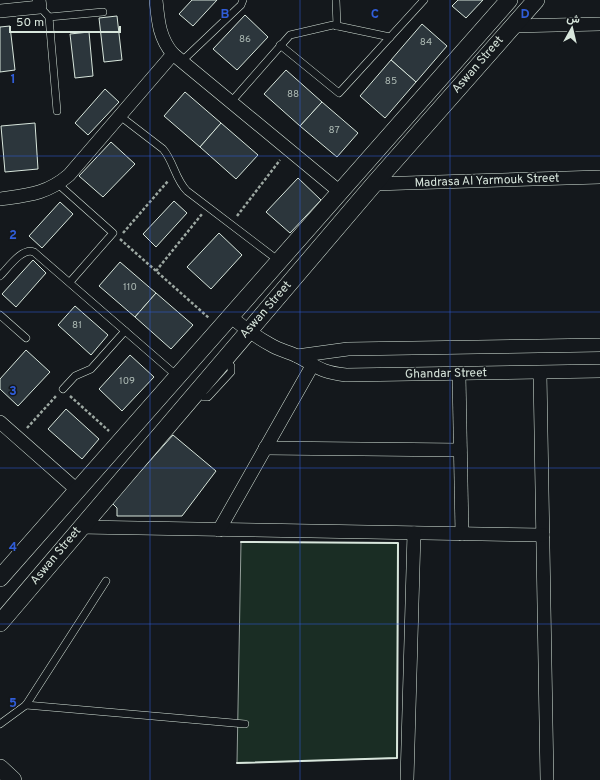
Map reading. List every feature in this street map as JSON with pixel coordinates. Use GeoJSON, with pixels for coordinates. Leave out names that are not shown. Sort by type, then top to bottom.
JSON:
{"type":"FeatureCollection","features":[{"type":"Feature","properties":{"kind":"street"},"geometry":{"type":"LineString","coordinates":[[156,0],[159,29],[167,47],[177,58],[340,192]]}},
{"type":"Feature","properties":{"kind":"street","name":"Aswan Street"},"geometry":{"type":"LineString","coordinates":[[0,578],[509,0]]}},
{"type":"Feature","properties":{"kind":"street","name":"Aswan Street"},"geometry":{"type":"LineString","coordinates":[[0,623],[80,527],[374,184],[536,0]]}},
{"type":"Feature","properties":{"kind":"street"},"geometry":{"type":"LineString","coordinates":[[0,11],[39,3]]}},
{"type":"Feature","properties":{"kind":"street"},"geometry":{"type":"LineString","coordinates":[[512,26],[600,24]]}},
{"type":"Feature","properties":{"kind":"street"},"geometry":{"type":"LineString","coordinates":[[0,199],[30,195],[45,191],[58,184],[69,175],[120,116],[177,58]]}},
{"type":"Feature","properties":{"kind":"street","name":"Madrasa Al Yarmouk Street"},"geometry":{"type":"LineString","coordinates":[[374,184],[600,177]]}},
{"type":"Feature","properties":{"kind":"street","name":"Ghandar Street"},"geometry":{"type":"LineString","coordinates":[[225,322],[248,331],[272,346],[297,356],[312,366],[328,373],[346,375],[458,375],[600,371]]}},
{"type":"Feature","properties":{"kind":"street","name":"Ghandar Street"},"geometry":{"type":"LineString","coordinates":[[297,356],[348,349],[600,345]]}},
{"type":"Feature","properties":{"kind":"street"},"geometry":{"type":"LineString","coordinates":[[219,530],[312,366]]}},
{"type":"Feature","properties":{"kind":"street"},"geometry":{"type":"LineString","coordinates":[[540,373],[547,780]]}},
{"type":"Feature","properties":{"kind":"street"},"geometry":{"type":"LineString","coordinates":[[458,375],[462,534]]}},
{"type":"Feature","properties":{"kind":"street"},"geometry":{"type":"LineString","coordinates":[[0,422],[77,490]]}},
{"type":"Feature","properties":{"kind":"street"},"geometry":{"type":"LineString","coordinates":[[265,448],[460,450]]}},
{"type":"Feature","properties":{"kind":"street"},"geometry":{"type":"LineString","coordinates":[[80,527],[543,535]]}},
{"type":"Feature","properties":{"kind":"street"},"geometry":{"type":"LineString","coordinates":[[407,780],[414,533]]}},
{"type":"Feature","properties":{"kind":"street"},"geometry":{"type":"LineString","coordinates":[[0,768],[13,780]]}},
{"type":"Feature","properties":{"kind":"lane"},"geometry":{"type":"LineString","coordinates":[[177,58],[241,5],[243,0]]}},
{"type":"Feature","properties":{"kind":"lane"},"geometry":{"type":"LineString","coordinates":[[336,0],[337,26]]}},
{"type":"Feature","properties":{"kind":"lane"},"geometry":{"type":"LineString","coordinates":[[416,0],[417,8]]}},
{"type":"Feature","properties":{"kind":"lane"},"geometry":{"type":"LineString","coordinates":[[280,45],[339,93],[424,0]]}},
{"type":"Feature","properties":{"kind":"lane"},"geometry":{"type":"LineString","coordinates":[[39,3],[49,17],[57,111]]}},
{"type":"Feature","properties":{"kind":"lane"},"geometry":{"type":"LineString","coordinates":[[49,17],[103,12]]}},
{"type":"Feature","properties":{"kind":"lane"},"geometry":{"type":"LineString","coordinates":[[231,102],[290,35],[327,26],[337,26],[390,37]]}},
{"type":"Feature","properties":{"kind":"lane"},"geometry":{"type":"LineString","coordinates":[[120,116],[164,149],[168,154],[181,185],[279,261]]}},
{"type":"Feature","properties":{"kind":"lane"},"geometry":{"type":"LineString","coordinates":[[58,184],[113,233],[70,282]]}},
{"type":"Feature","properties":{"kind":"lane"},"geometry":{"type":"LineString","coordinates":[[0,276],[24,252],[31,251],[70,282],[177,376]]}},
{"type":"Feature","properties":{"kind":"lane"},"geometry":{"type":"LineString","coordinates":[[0,315],[26,338]]}},
{"type":"Feature","properties":{"kind":"lane"},"geometry":{"type":"LineString","coordinates":[[63,389],[75,376],[91,369],[124,331]]}},
{"type":"Feature","properties":{"kind":"lane"},"geometry":{"type":"LineString","coordinates":[[0,724],[26,705],[106,581]]}},
{"type":"Feature","properties":{"kind":"lane"},"geometry":{"type":"LineString","coordinates":[[26,705],[245,724]]}},
{"type":"Feature","properties":{"kind":"path"},"geometry":{"type":"LineString","coordinates":[[230,224],[288,150]]}},
{"type":"Feature","properties":{"kind":"path"},"geometry":{"type":"LineString","coordinates":[[175,172],[118,238],[156,271],[225,322]]}},
{"type":"Feature","properties":{"kind":"path"},"geometry":{"type":"LineString","coordinates":[[156,271],[208,207]]}},
{"type":"Feature","properties":{"kind":"path"},"geometry":{"type":"LineString","coordinates":[[18,437],[63,389],[120,441]]}},
{"type":"Feature","properties":{"kind":"green space"},"geometry":{"type":"Polygon","coordinates":[[[241,542],[398,543],[397,758],[237,763],[241,542]]]}},
{"type":"Feature","properties":{"kind":"building"},"geometry":{"type":"Polygon","coordinates":[[[192,0],[217,0],[193,26],[179,14],[192,0]]]}},
{"type":"Feature","properties":{"kind":"building"},"geometry":{"type":"Polygon","coordinates":[[[458,0],[483,0],[466,18],[452,6],[458,0]]]}},
{"type":"Feature","properties":{"kind":"building"},"geometry":{"type":"Polygon","coordinates":[[[245,15],[268,37],[237,70],[213,49],[245,15]]]}},
{"type":"Feature","properties":{"kind":"building"},"geometry":{"type":"Polygon","coordinates":[[[117,16],[122,60],[104,62],[99,18],[117,16]]]}},
{"type":"Feature","properties":{"kind":"building"},"geometry":{"type":"Polygon","coordinates":[[[422,24],[447,46],[416,82],[391,60],[422,24]]]}},
{"type":"Feature","properties":{"kind":"building"},"geometry":{"type":"Polygon","coordinates":[[[10,26],[15,70],[0,72],[0,27],[10,26]]]}},
{"type":"Feature","properties":{"kind":"building"},"geometry":{"type":"Polygon","coordinates":[[[89,32],[93,76],[75,78],[70,34],[89,32]]]}},
{"type":"Feature","properties":{"kind":"building"},"geometry":{"type":"Polygon","coordinates":[[[391,60],[416,82],[385,118],[360,96],[391,60]]]}},
{"type":"Feature","properties":{"kind":"building"},"geometry":{"type":"Polygon","coordinates":[[[286,70],[322,102],[300,126],[264,94],[286,70]]]}},
{"type":"Feature","properties":{"kind":"building"},"geometry":{"type":"Polygon","coordinates":[[[105,89],[119,102],[88,135],[75,123],[105,89]]]}},
{"type":"Feature","properties":{"kind":"building"},"geometry":{"type":"Polygon","coordinates":[[[185,92],[221,123],[200,147],[164,116],[185,92]]]}},
{"type":"Feature","properties":{"kind":"building"},"geometry":{"type":"Polygon","coordinates":[[[322,102],[358,133],[337,157],[300,126],[322,102]]]}},
{"type":"Feature","properties":{"kind":"building"},"geometry":{"type":"Polygon","coordinates":[[[35,123],[38,169],[5,172],[1,126],[35,123]]]}},
{"type":"Feature","properties":{"kind":"building"},"geometry":{"type":"Polygon","coordinates":[[[221,123],[258,155],[236,179],[200,147],[221,123]]]}},
{"type":"Feature","properties":{"kind":"building"},"geometry":{"type":"Polygon","coordinates":[[[111,142],[135,164],[103,197],[79,176],[111,142]]]}},
{"type":"Feature","properties":{"kind":"building"},"geometry":{"type":"Polygon","coordinates":[[[298,178],[321,200],[290,233],[266,212],[298,178]]]}},
{"type":"Feature","properties":{"kind":"building"},"geometry":{"type":"Polygon","coordinates":[[[174,201],[187,213],[156,247],[143,234],[174,201]]]}},
{"type":"Feature","properties":{"kind":"building"},"geometry":{"type":"Polygon","coordinates":[[[60,202],[73,214],[42,248],[29,236],[60,202]]]}},
{"type":"Feature","properties":{"kind":"building"},"geometry":{"type":"Polygon","coordinates":[[[219,233],[242,255],[211,289],[187,267],[219,233]]]}},
{"type":"Feature","properties":{"kind":"building"},"geometry":{"type":"Polygon","coordinates":[[[33,260],[46,273],[16,307],[2,294],[33,260]]]}},
{"type":"Feature","properties":{"kind":"building"},"geometry":{"type":"Polygon","coordinates":[[[120,262],[156,293],[135,317],[99,286],[120,262]]]}},
{"type":"Feature","properties":{"kind":"building"},"geometry":{"type":"Polygon","coordinates":[[[156,293],[193,325],[171,349],[135,317],[156,293]]]}},
{"type":"Feature","properties":{"kind":"building"},"geometry":{"type":"Polygon","coordinates":[[[75,306],[108,335],[91,355],[58,325],[75,306]]]}},
{"type":"Feature","properties":{"kind":"building"},"geometry":{"type":"Polygon","coordinates":[[[26,350],[50,372],[18,406],[0,389],[0,379],[26,350]]]}},
{"type":"Feature","properties":{"kind":"building"},"geometry":{"type":"Polygon","coordinates":[[[130,355],[154,377],[122,411],[99,389],[130,355]]]}},
{"type":"Feature","properties":{"kind":"building"},"geometry":{"type":"Polygon","coordinates":[[[66,409],[99,439],[82,459],[48,429],[66,409]]]}},
{"type":"Feature","properties":{"kind":"building"},"geometry":{"type":"Polygon","coordinates":[[[173,435],[216,471],[182,516],[117,516],[117,508],[112,503],[173,435]]]}},
{"type":"Feature","properties":{"kind":"wall"},"geometry":{"type":"LineString","coordinates":[[237,763],[397,758],[398,543],[241,542]]}}]}
